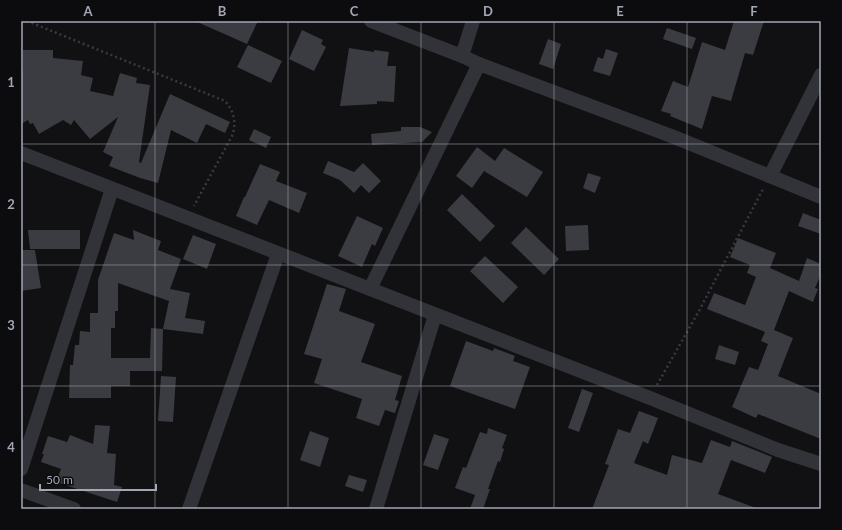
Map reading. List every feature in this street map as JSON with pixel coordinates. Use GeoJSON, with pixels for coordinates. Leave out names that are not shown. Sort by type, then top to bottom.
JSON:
{"type":"FeatureCollection","features":[{"type":"Feature","properties":{"kind":"street"},"geometry":{"type":"LineString","coordinates":[[371,21],[479,64],[674,138],[821,197]]}},
{"type":"Feature","properties":{"kind":"street"},"geometry":{"type":"LineString","coordinates":[[462,56],[473,21]]}},
{"type":"Feature","properties":{"kind":"street"},"geometry":{"type":"LineString","coordinates":[[370,290],[479,64]]}},
{"type":"Feature","properties":{"kind":"street"},"geometry":{"type":"LineString","coordinates":[[770,176],[821,75]]}},
{"type":"Feature","properties":{"kind":"street"},"geometry":{"type":"LineString","coordinates":[[21,153],[650,398],[778,450],[821,464]]}},
{"type":"Feature","properties":{"kind":"street"},"geometry":{"type":"LineString","coordinates":[[21,469],[112,189]]}},
{"type":"Feature","properties":{"kind":"street"},"geometry":{"type":"LineString","coordinates":[[189,509],[278,254]]}},
{"type":"Feature","properties":{"kind":"street"},"geometry":{"type":"LineString","coordinates":[[376,509],[435,315]]}},
{"type":"Feature","properties":{"kind":"street"},"geometry":{"type":"LineString","coordinates":[[21,490],[74,509]]}},
{"type":"Feature","properties":{"kind":"path"},"geometry":{"type":"LineString","coordinates":[[27,21],[225,101],[230,106],[234,119],[232,134],[224,152],[187,218]]}},
{"type":"Feature","properties":{"kind":"path"},"geometry":{"type":"LineString","coordinates":[[650,398],[700,309],[770,176]]}},
{"type":"Feature","properties":{"kind":"building"},"geometry":{"type":"Polygon","coordinates":[[[195,21],[258,21],[247,44],[195,21]]]}},
{"type":"Feature","properties":{"kind":"building"},"geometry":{"type":"Polygon","coordinates":[[[734,21],[764,21],[753,55],[745,53],[731,101],[712,96],[702,129],[670,116],[671,114],[661,111],[673,81],[688,87],[702,42],[725,50],[734,21]]]}},
{"type":"Feature","properties":{"kind":"building"},"geometry":{"type":"Polygon","coordinates":[[[667,28],[696,38],[692,49],[663,39],[667,28]]]}},
{"type":"Feature","properties":{"kind":"building"},"geometry":{"type":"Polygon","coordinates":[[[302,30],[323,40],[321,44],[326,47],[314,71],[289,59],[302,30]]]}},
{"type":"Feature","properties":{"kind":"building"},"geometry":{"type":"Polygon","coordinates":[[[548,39],[561,44],[553,69],[539,64],[548,39]]]}},
{"type":"Feature","properties":{"kind":"building"},"geometry":{"type":"Polygon","coordinates":[[[248,45],[282,61],[271,83],[237,67],[248,45]]]}},
{"type":"Feature","properties":{"kind":"building"},"geometry":{"type":"Polygon","coordinates":[[[349,48],[374,52],[374,50],[389,52],[387,66],[396,66],[394,102],[377,101],[377,104],[340,106],[349,48]]]}},
{"type":"Feature","properties":{"kind":"building"},"geometry":{"type":"Polygon","coordinates":[[[606,49],[618,53],[610,76],[593,71],[598,57],[603,59],[606,49]]]}},
{"type":"Feature","properties":{"kind":"building"},"geometry":{"type":"Polygon","coordinates":[[[23,50],[53,50],[53,58],[83,61],[81,75],[93,78],[90,91],[113,96],[120,73],[137,78],[136,83],[150,85],[139,162],[141,163],[170,94],[230,122],[225,133],[206,124],[197,143],[171,130],[158,183],[140,178],[109,166],[113,157],[103,152],[118,117],[90,139],[74,120],[71,125],[63,120],[39,134],[33,123],[30,124],[28,120],[21,124],[21,69],[23,71],[23,50]]]}},
{"type":"Feature","properties":{"kind":"building"},"geometry":{"type":"Polygon","coordinates":[[[401,127],[420,127],[432,132],[422,142],[372,145],[371,134],[401,131],[401,127]]]}},
{"type":"Feature","properties":{"kind":"building"},"geometry":{"type":"Polygon","coordinates":[[[254,129],[271,137],[266,148],[249,140],[254,129]]]}},
{"type":"Feature","properties":{"kind":"building"},"geometry":{"type":"Polygon","coordinates":[[[477,147],[495,161],[504,148],[543,172],[527,197],[484,171],[472,188],[456,176],[477,147]]]}},
{"type":"Feature","properties":{"kind":"building"},"geometry":{"type":"Polygon","coordinates":[[[328,161],[354,172],[363,163],[381,181],[369,193],[361,185],[354,193],[340,180],[323,173],[328,161]]]}},
{"type":"Feature","properties":{"kind":"building"},"geometry":{"type":"Polygon","coordinates":[[[260,164],[280,172],[276,181],[307,193],[299,213],[269,200],[257,225],[236,216],[260,164]]]}},
{"type":"Feature","properties":{"kind":"building"},"geometry":{"type":"Polygon","coordinates":[[[588,173],[601,177],[595,193],[583,188],[588,173]]]}},
{"type":"Feature","properties":{"kind":"building"},"geometry":{"type":"Polygon","coordinates":[[[462,194],[495,226],[480,242],[447,210],[462,194]]]}},
{"type":"Feature","properties":{"kind":"building"},"geometry":{"type":"Polygon","coordinates":[[[803,213],[821,220],[821,234],[798,226],[803,213]]]}},
{"type":"Feature","properties":{"kind":"building"},"geometry":{"type":"Polygon","coordinates":[[[357,216],[383,228],[375,246],[372,244],[362,267],[338,256],[357,216]]]}},
{"type":"Feature","properties":{"kind":"building"},"geometry":{"type":"Polygon","coordinates":[[[588,225],[589,250],[566,251],[565,226],[588,225]]]}},
{"type":"Feature","properties":{"kind":"building"},"geometry":{"type":"Polygon","coordinates":[[[526,227],[559,259],[544,275],[511,243],[526,227]]]}},
{"type":"Feature","properties":{"kind":"building"},"geometry":{"type":"Polygon","coordinates":[[[28,230],[80,230],[80,249],[30,249],[28,230]]]}},
{"type":"Feature","properties":{"kind":"building"},"geometry":{"type":"Polygon","coordinates":[[[133,230],[161,241],[158,250],[181,259],[170,289],[190,293],[185,318],[205,321],[203,334],[163,329],[162,371],[130,371],[130,386],[111,386],[111,398],[69,398],[70,365],[73,365],[75,345],[79,345],[80,331],[90,332],[90,313],[98,313],[98,280],[114,233],[134,240],[133,230]],[[118,283],[118,311],[115,311],[115,328],[111,328],[111,358],[150,358],[151,328],[163,329],[169,301],[118,283]]]}},
{"type":"Feature","properties":{"kind":"building"},"geometry":{"type":"Polygon","coordinates":[[[193,235],[216,244],[207,269],[183,259],[193,235]]]}},
{"type":"Feature","properties":{"kind":"building"},"geometry":{"type":"Polygon","coordinates":[[[738,238],[776,253],[770,268],[799,281],[807,258],[821,264],[821,274],[815,288],[818,289],[813,302],[789,291],[774,330],[793,338],[778,376],[821,394],[821,439],[758,414],[756,418],[732,407],[749,367],[758,370],[768,344],[761,341],[765,332],[707,309],[714,293],[745,305],[756,277],[747,273],[750,265],[730,257],[738,238]]]}},
{"type":"Feature","properties":{"kind":"building"},"geometry":{"type":"Polygon","coordinates":[[[21,250],[35,250],[41,288],[21,291],[21,250]]]}},
{"type":"Feature","properties":{"kind":"building"},"geometry":{"type":"Polygon","coordinates":[[[485,256],[518,287],[503,303],[470,271],[485,256]]]}},
{"type":"Feature","properties":{"kind":"building"},"geometry":{"type":"Polygon","coordinates":[[[327,284],[346,289],[339,311],[375,324],[361,362],[402,376],[395,400],[399,401],[395,413],[385,410],[379,426],[356,418],[362,399],[314,383],[322,359],[304,354],[327,284]]]}},
{"type":"Feature","properties":{"kind":"building"},"geometry":{"type":"Polygon","coordinates":[[[466,341],[493,351],[494,348],[515,356],[513,361],[530,367],[515,409],[450,386],[466,341]]]}},
{"type":"Feature","properties":{"kind":"building"},"geometry":{"type":"Polygon","coordinates":[[[719,345],[739,352],[735,365],[715,359],[719,345]]]}},
{"type":"Feature","properties":{"kind":"building"},"geometry":{"type":"Polygon","coordinates":[[[161,376],[176,377],[173,422],[158,421],[161,376]]]}},
{"type":"Feature","properties":{"kind":"building"},"geometry":{"type":"Polygon","coordinates":[[[582,389],[593,393],[579,432],[568,428],[582,389]]]}},
{"type":"Feature","properties":{"kind":"building"},"geometry":{"type":"Polygon","coordinates":[[[639,411],[658,418],[648,444],[643,441],[634,463],[667,475],[672,455],[702,463],[711,440],[730,447],[732,441],[772,457],[765,473],[731,460],[718,494],[756,508],[592,509],[609,465],[605,464],[618,429],[630,433],[639,411]]]}},
{"type":"Feature","properties":{"kind":"building"},"geometry":{"type":"Polygon","coordinates":[[[95,425],[110,426],[107,453],[116,454],[114,485],[122,487],[117,502],[56,482],[61,469],[41,462],[48,436],[67,442],[70,435],[93,444],[95,425]]]}},
{"type":"Feature","properties":{"kind":"building"},"geometry":{"type":"Polygon","coordinates":[[[488,428],[507,435],[502,448],[504,449],[488,489],[490,489],[483,509],[470,509],[475,495],[455,488],[463,467],[466,468],[480,432],[487,434],[488,428]]]}},
{"type":"Feature","properties":{"kind":"building"},"geometry":{"type":"Polygon","coordinates":[[[310,431],[329,438],[320,467],[300,460],[310,431]]]}},
{"type":"Feature","properties":{"kind":"building"},"geometry":{"type":"Polygon","coordinates":[[[434,434],[449,439],[438,470],[423,465],[434,434]]]}},
{"type":"Feature","properties":{"kind":"building"},"geometry":{"type":"Polygon","coordinates":[[[349,475],[367,480],[363,492],[345,486],[349,475]]]}}]}
